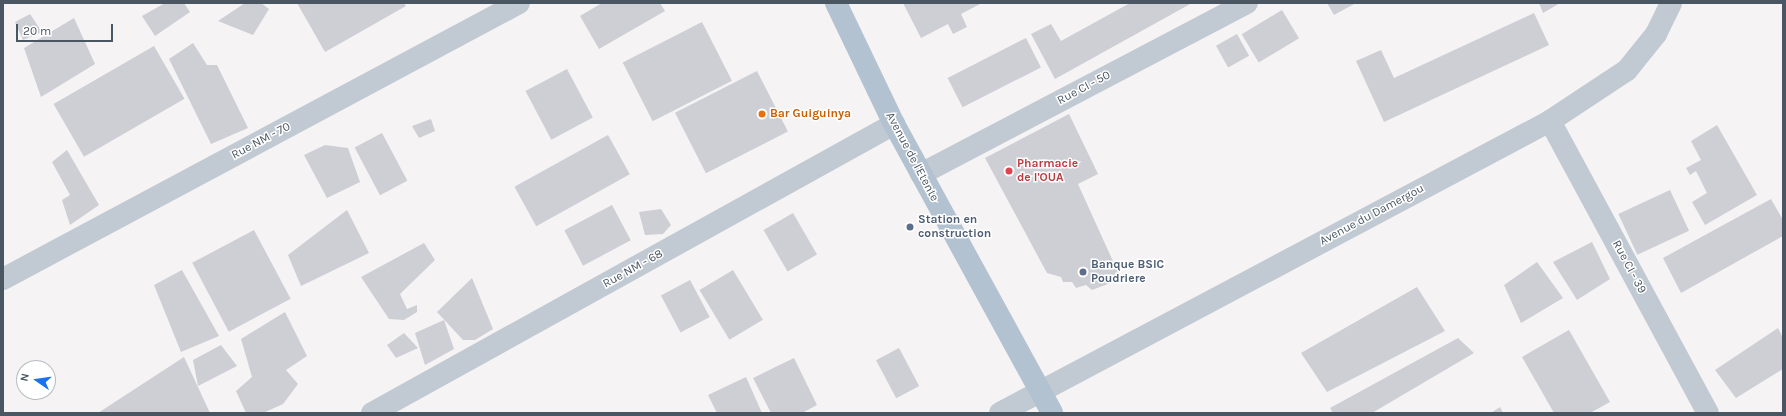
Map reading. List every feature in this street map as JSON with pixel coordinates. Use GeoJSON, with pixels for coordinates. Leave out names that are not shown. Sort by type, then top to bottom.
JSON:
{"type":"FeatureCollection","features":[{"type":"Feature","properties":{"kind":"main road","name":"Avenue de l'Etente"},"geometry":{"type":"LineString","coordinates":[[837,3],[894,124],[1052,413]]}},
{"type":"Feature","properties":{"kind":"street","name":"Rue NM - 70"},"geometry":{"type":"LineString","coordinates":[[3,279],[519,3]]}},
{"type":"Feature","properties":{"kind":"street","name":"Rue CI - 50"},"geometry":{"type":"LineString","coordinates":[[921,174],[1247,3]]}},
{"type":"Feature","properties":{"kind":"street","name":"Avenue du Damergou"},"geometry":{"type":"LineString","coordinates":[[1000,413],[1550,121],[1627,70],[1656,34],[1671,3]]}},
{"type":"Feature","properties":{"kind":"street","name":"Rue CI - 39"},"geometry":{"type":"LineString","coordinates":[[1550,121],[1708,413]]}},
{"type":"Feature","properties":{"kind":"street","name":"Rue NM - 68"},"geometry":{"type":"LineString","coordinates":[[372,413],[894,124]]}},
{"type":"Feature","properties":{"kind":"building"},"geometry":{"type":"Polygon","coordinates":[[[165,3],[184,3],[190,12],[155,36],[142,16],[165,3]]]}},
{"type":"Feature","properties":{"kind":"building"},"geometry":{"type":"Polygon","coordinates":[[[245,3],[261,3],[269,9],[253,35],[218,21],[245,3]]]}},
{"type":"Feature","properties":{"kind":"building"},"geometry":{"type":"Polygon","coordinates":[[[297,3],[404,3],[406,6],[325,52],[297,3]]]}},
{"type":"Feature","properties":{"kind":"building"},"geometry":{"type":"Polygon","coordinates":[[[602,3],[660,3],[665,11],[599,49],[580,16],[602,3]]]}},
{"type":"Feature","properties":{"kind":"building"},"geometry":{"type":"Polygon","coordinates":[[[903,3],[982,3],[961,14],[967,27],[953,34],[948,24],[921,38],[903,3]]]}},
{"type":"Feature","properties":{"kind":"building"},"geometry":{"type":"Polygon","coordinates":[[[1130,3],[1192,3],[1055,79],[1031,34],[1051,24],[1061,41],[1130,3]]]}},
{"type":"Feature","properties":{"kind":"building"},"geometry":{"type":"Polygon","coordinates":[[[1327,3],[1356,3],[1334,15],[1327,3]]]}},
{"type":"Feature","properties":{"kind":"building"},"geometry":{"type":"Polygon","coordinates":[[[1539,3],[1560,3],[1543,13],[1539,3]]]}},
{"type":"Feature","properties":{"kind":"building"},"geometry":{"type":"Polygon","coordinates":[[[1282,10],[1299,38],[1259,62],[1242,34],[1282,10]]]}},
{"type":"Feature","properties":{"kind":"building"},"geometry":{"type":"Polygon","coordinates":[[[1534,13],[1549,45],[1384,122],[1356,61],[1381,50],[1394,78],[1534,13]]]}},
{"type":"Feature","properties":{"kind":"building"},"geometry":{"type":"Polygon","coordinates":[[[30,14],[42,32],[23,40],[15,22],[30,14]]]}},
{"type":"Feature","properties":{"kind":"building"},"geometry":{"type":"Polygon","coordinates":[[[74,18],[95,64],[41,97],[24,48],[74,18]]]}},
{"type":"Feature","properties":{"kind":"building"},"geometry":{"type":"Polygon","coordinates":[[[702,22],[732,81],[653,121],[623,62],[702,22]]]}},
{"type":"Feature","properties":{"kind":"building"},"geometry":{"type":"Polygon","coordinates":[[[1237,34],[1249,56],[1228,68],[1216,46],[1237,34]]]}},
{"type":"Feature","properties":{"kind":"building"},"geometry":{"type":"Polygon","coordinates":[[[1026,38],[1041,67],[963,107],[948,78],[1026,38]]]}},
{"type":"Feature","properties":{"kind":"building"},"geometry":{"type":"Polygon","coordinates":[[[193,43],[207,65],[217,65],[248,128],[211,144],[169,59],[193,43]]]}},
{"type":"Feature","properties":{"kind":"building"},"geometry":{"type":"Polygon","coordinates":[[[154,46],[184,99],[84,157],[54,104],[154,46]]]}},
{"type":"Feature","properties":{"kind":"building"},"geometry":{"type":"Polygon","coordinates":[[[567,69],[593,118],[551,140],[526,91],[567,69]]]}},
{"type":"Feature","properties":{"kind":"building"},"geometry":{"type":"Polygon","coordinates":[[[757,71],[788,132],[706,173],[675,113],[757,71]]]}},
{"type":"Feature","properties":{"kind":"building"},"geometry":{"type":"Polygon","coordinates":[[[1069,114],[1098,174],[1078,184],[1121,279],[1092,290],[1086,285],[1076,288],[1072,282],[1063,282],[1061,277],[1047,273],[985,158],[1069,114]]]}},
{"type":"Feature","properties":{"kind":"building"},"geometry":{"type":"Polygon","coordinates":[[[431,119],[435,131],[419,138],[412,126],[431,119]]]}},
{"type":"Feature","properties":{"kind":"building"},"geometry":{"type":"Polygon","coordinates":[[[1717,125],[1757,195],[1705,225],[1692,202],[1707,193],[1696,171],[1690,175],[1686,168],[1701,160],[1691,141],[1717,125]]]}},
{"type":"Feature","properties":{"kind":"building"},"geometry":{"type":"Polygon","coordinates":[[[382,133],[407,181],[380,195],[355,148],[382,133]]]}},
{"type":"Feature","properties":{"kind":"building"},"geometry":{"type":"Polygon","coordinates":[[[608,135],[630,174],[536,226],[514,187],[608,135]]]}},
{"type":"Feature","properties":{"kind":"building"},"geometry":{"type":"Polygon","coordinates":[[[325,145],[348,148],[360,182],[327,198],[304,155],[325,145]]]}},
{"type":"Feature","properties":{"kind":"building"},"geometry":{"type":"Polygon","coordinates":[[[67,150],[99,205],[70,225],[62,200],[70,195],[52,162],[67,150]]]}},
{"type":"Feature","properties":{"kind":"building"},"geometry":{"type":"Polygon","coordinates":[[[1670,190],[1689,231],[1637,255],[1618,214],[1670,190]]]}},
{"type":"Feature","properties":{"kind":"building"},"geometry":{"type":"Polygon","coordinates":[[[1771,199],[1783,220],[1783,236],[1681,293],[1663,258],[1771,199]]]}},
{"type":"Feature","properties":{"kind":"building"},"geometry":{"type":"Polygon","coordinates":[[[612,205],[631,240],[583,266],[564,230],[612,205]]]}},
{"type":"Feature","properties":{"kind":"building"},"geometry":{"type":"Polygon","coordinates":[[[661,209],[671,225],[663,234],[645,235],[639,212],[661,209]]]}},
{"type":"Feature","properties":{"kind":"building"},"geometry":{"type":"Polygon","coordinates":[[[347,210],[369,253],[301,286],[288,255],[347,210]]]}},
{"type":"Feature","properties":{"kind":"building"},"geometry":{"type":"Polygon","coordinates":[[[793,213],[817,255],[788,272],[764,230],[793,213]]]}},
{"type":"Feature","properties":{"kind":"building"},"geometry":{"type":"Polygon","coordinates":[[[254,230],[291,299],[229,332],[192,263],[254,230]]]}},
{"type":"Feature","properties":{"kind":"building"},"geometry":{"type":"Polygon","coordinates":[[[1592,242],[1610,279],[1577,300],[1553,262],[1592,242]]]}},
{"type":"Feature","properties":{"kind":"building"},"geometry":{"type":"Polygon","coordinates":[[[424,243],[435,260],[400,294],[407,309],[417,305],[417,312],[404,320],[389,319],[361,277],[424,243]]]}},
{"type":"Feature","properties":{"kind":"building"},"geometry":{"type":"Polygon","coordinates":[[[1537,262],[1563,298],[1521,323],[1504,285],[1537,262]]]}},
{"type":"Feature","properties":{"kind":"building"},"geometry":{"type":"Polygon","coordinates":[[[182,270],[219,336],[181,352],[154,285],[182,270]]]}},
{"type":"Feature","properties":{"kind":"building"},"geometry":{"type":"Polygon","coordinates":[[[733,270],[763,320],[729,340],[700,290],[733,270]]]}},
{"type":"Feature","properties":{"kind":"building"},"geometry":{"type":"Polygon","coordinates":[[[472,278],[493,329],[475,340],[463,340],[437,312],[472,278]]]}},
{"type":"Feature","properties":{"kind":"building"},"geometry":{"type":"Polygon","coordinates":[[[690,280],[710,317],[681,333],[661,295],[690,280]]]}},
{"type":"Feature","properties":{"kind":"building"},"geometry":{"type":"Polygon","coordinates":[[[1417,287],[1445,331],[1327,392],[1301,353],[1417,287]]]}},
{"type":"Feature","properties":{"kind":"building"},"geometry":{"type":"Polygon","coordinates":[[[285,312],[307,356],[286,370],[298,384],[283,404],[263,413],[246,413],[236,391],[252,377],[241,339],[285,312]]]}},
{"type":"Feature","properties":{"kind":"building"},"geometry":{"type":"Polygon","coordinates":[[[444,320],[454,349],[425,365],[415,333],[444,320]]]}},
{"type":"Feature","properties":{"kind":"building"},"geometry":{"type":"Polygon","coordinates":[[[1778,328],[1783,338],[1783,369],[1736,398],[1715,370],[1778,328]]]}},
{"type":"Feature","properties":{"kind":"building"},"geometry":{"type":"Polygon","coordinates":[[[1569,330],[1610,402],[1590,413],[1554,413],[1522,357],[1569,330]]]}},
{"type":"Feature","properties":{"kind":"building"},"geometry":{"type":"Polygon","coordinates":[[[404,333],[418,348],[396,358],[387,345],[404,333]]]}},
{"type":"Feature","properties":{"kind":"building"},"geometry":{"type":"Polygon","coordinates":[[[1458,338],[1474,353],[1372,413],[1333,413],[1330,408],[1458,338]]]}},
{"type":"Feature","properties":{"kind":"building"},"geometry":{"type":"Polygon","coordinates":[[[221,345],[237,366],[198,386],[193,360],[221,345]]]}},
{"type":"Feature","properties":{"kind":"building"},"geometry":{"type":"Polygon","coordinates":[[[899,348],[919,386],[896,398],[876,360],[899,348]]]}},
{"type":"Feature","properties":{"kind":"building"},"geometry":{"type":"Polygon","coordinates":[[[184,357],[210,413],[98,413],[184,357]]]}},
{"type":"Feature","properties":{"kind":"building"},"geometry":{"type":"Polygon","coordinates":[[[794,358],[817,405],[802,413],[771,413],[753,378],[794,358]]]}},
{"type":"Feature","properties":{"kind":"building"},"geometry":{"type":"Polygon","coordinates":[[[746,377],[762,413],[717,413],[708,395],[746,377]]]}},
{"type":"Feature","properties":{"kind":"building"},"geometry":{"type":"Polygon","coordinates":[[[1500,407],[1503,413],[1491,413],[1500,407]]]}},
{"type":"Feature","properties":{"kind":"place","name":"Bar Guiguinya"},"geometry":{"type":"Point","coordinates":[762,114]}},
{"type":"Feature","properties":{"kind":"place","name":"Pharmacie de l'OUA"},"geometry":{"type":"Point","coordinates":[1009,171]}},
{"type":"Feature","properties":{"kind":"place","name":"Station en construction"},"geometry":{"type":"Point","coordinates":[910,227]}},
{"type":"Feature","properties":{"kind":"place","name":"Banque BSIC Poudriere"},"geometry":{"type":"Point","coordinates":[1083,272]}}]}
